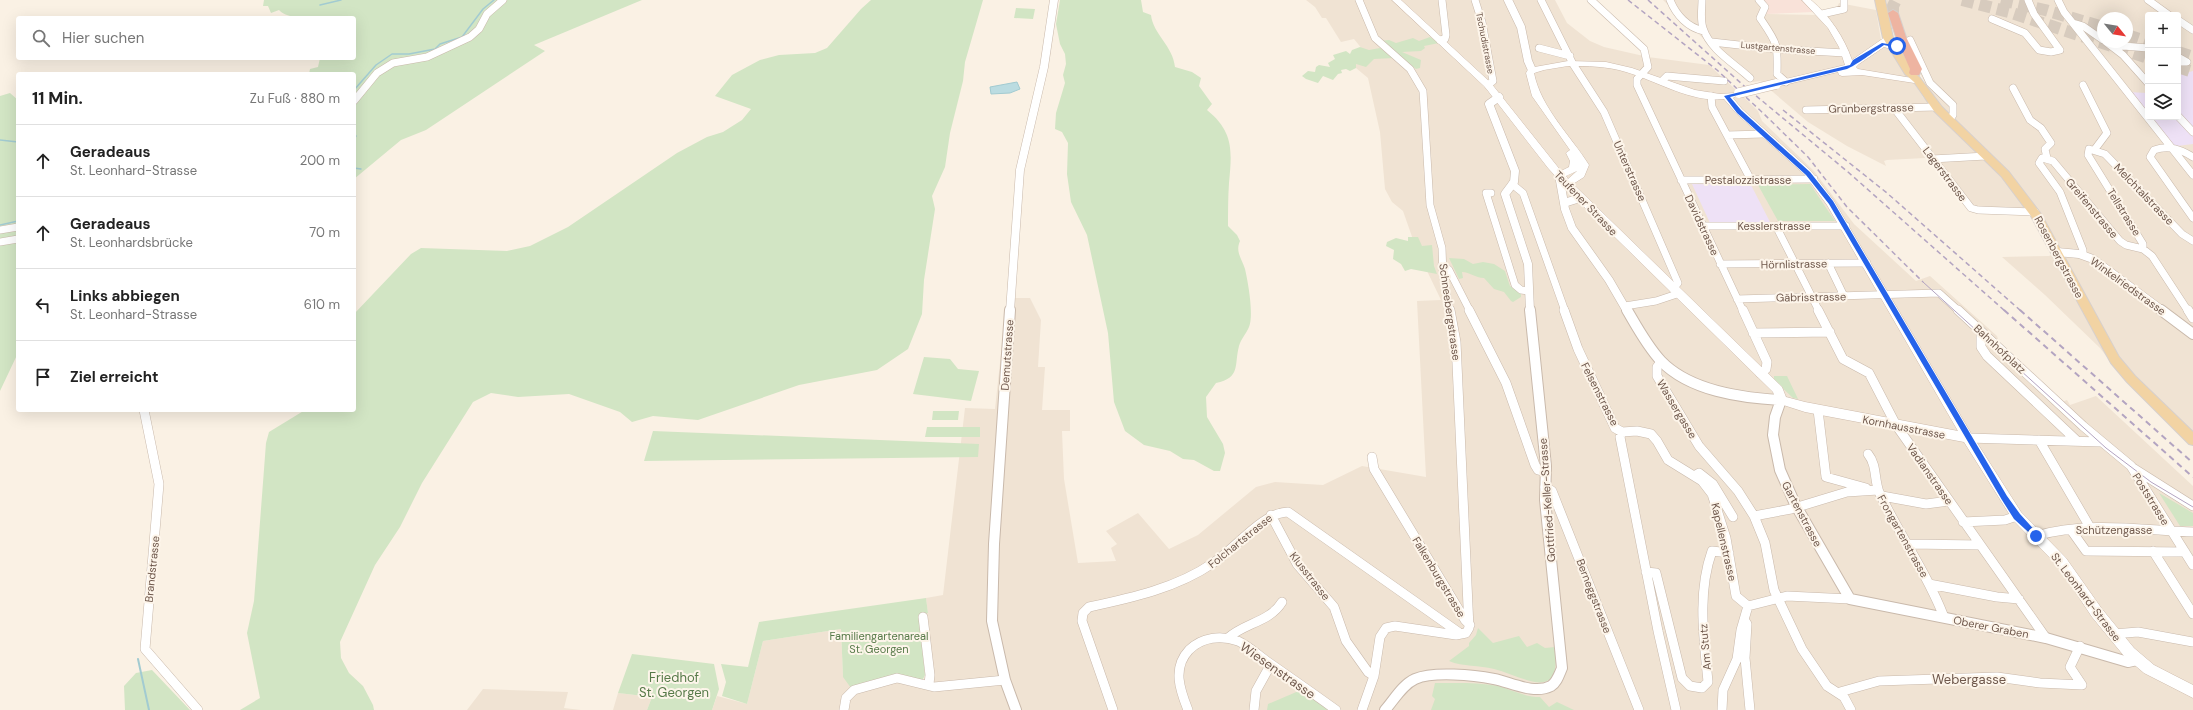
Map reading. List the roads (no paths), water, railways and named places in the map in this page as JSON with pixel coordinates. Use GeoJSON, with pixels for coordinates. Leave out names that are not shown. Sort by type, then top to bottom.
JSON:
{"type":"FeatureCollection","features":[{"type":"Feature","properties":{"kind":"highway"},"geometry":{"type":"LineString","coordinates":[[1893,12],[1901,37],[1916,69],[1917,79]]}},
{"type":"Feature","properties":{"kind":"main road","name":"Teufener Strasse"},"geometry":{"type":"LineString","coordinates":[[1397,0],[1488,85],[1566,183],[1779,391],[1781,400]]}},
{"type":"Feature","properties":{"kind":"main road"},"geometry":{"type":"LineString","coordinates":[[1806,0],[1825,14]]}},
{"type":"Feature","properties":{"kind":"main road"},"geometry":{"type":"LineString","coordinates":[[1815,0],[1825,14],[1834,32],[1849,52],[1854,66]]}},
{"type":"Feature","properties":{"kind":"main road","name":"Rosenbergstrasse"},"geometry":{"type":"LineString","coordinates":[[1880,0],[1891,44],[1908,72],[1917,79],[1937,107],[2013,183],[2035,212],[2095,327],[2116,360],[2131,380],[2193,440]]}},
{"type":"Feature","properties":{"kind":"main road","name":"Rosenbergstrasse"},"geometry":{"type":"LineString","coordinates":[[1886,0],[1891,44]]}},
{"type":"Feature","properties":{"kind":"main road"},"geometry":{"type":"LineString","coordinates":[[1566,183],[1579,178],[1583,173],[1584,165],[1533,86],[1530,73],[1532,70],[1571,60],[1603,64],[1642,74],[1710,96],[1727,96],[1828,72],[1834,74],[1854,66],[1868,53],[1891,44]]}},
{"type":"Feature","properties":{"kind":"main road"},"geometry":{"type":"LineString","coordinates":[[1849,52],[1868,53]]}},
{"type":"Feature","properties":{"kind":"main road"},"geometry":{"type":"LineString","coordinates":[[1854,66],[1917,79]]}},
{"type":"Feature","properties":{"kind":"main road","name":"St. Leonhard-Strasse"},"geometry":{"type":"LineString","coordinates":[[1727,96],[1734,106],[1814,179],[1846,226],[1968,438],[2017,516],[2068,570],[2113,634],[2137,660]]}},
{"type":"Feature","properties":{"kind":"main road"},"geometry":{"type":"LineString","coordinates":[[1559,175],[1572,171],[1576,165],[1565,136]]}},
{"type":"Feature","properties":{"kind":"main road","name":"Kornhausstrasse"},"geometry":{"type":"LineString","coordinates":[[1781,400],[1818,410],[1968,438]]}},
{"type":"Feature","properties":{"kind":"main road","name":"Oberer Graben"},"geometry":{"type":"LineString","coordinates":[[2137,660],[2159,674],[2193,692]]}},
{"type":"Feature","properties":{"kind":"street"},"geometry":{"type":"LineString","coordinates":[[356,99],[377,73],[393,63],[427,57],[470,37],[479,29],[487,14],[503,0]]}},
{"type":"Feature","properties":{"kind":"street","name":"Demutstrasse"},"geometry":{"type":"LineString","coordinates":[[1016,710],[1005,680],[994,633],[991,608],[1019,180],[1022,158],[1046,60],[1054,0]]}},
{"type":"Feature","properties":{"kind":"street","name":"Schneebergstrasse"},"geometry":{"type":"LineString","coordinates":[[1359,0],[1368,25],[1378,42],[1417,75],[1423,91],[1430,204],[1442,248],[1442,264],[1456,342],[1470,625]]}},
{"type":"Feature","properties":{"kind":"street"},"geometry":{"type":"LineString","coordinates":[[1440,40],[1445,39],[1446,35],[1442,0]]}},
{"type":"Feature","properties":{"kind":"street","name":"Tschudistrasse"},"geometry":{"type":"LineString","coordinates":[[1475,0],[1488,51],[1493,82],[1488,85]]}},
{"type":"Feature","properties":{"kind":"street"},"geometry":{"type":"LineString","coordinates":[[1508,0],[1521,27],[1528,61],[1532,70]]}},
{"type":"Feature","properties":{"kind":"street","name":"Unterstrasse"},"geometry":{"type":"LineString","coordinates":[[1541,0],[1571,60],[1598,101],[1678,283],[1675,291]]}},
{"type":"Feature","properties":{"kind":"street","name":"Davidstrasse"},"geometry":{"type":"LineString","coordinates":[[1591,0],[1646,52],[1648,66],[1637,80],[1637,85],[1767,363],[1766,370],[1760,373]]}},
{"type":"Feature","properties":{"kind":"street"},"geometry":{"type":"LineString","coordinates":[[1670,0],[1678,14],[1694,28],[1704,31]]}},
{"type":"Feature","properties":{"kind":"street"},"geometry":{"type":"LineString","coordinates":[[1702,0],[1704,31],[1712,42],[1750,78]]}},
{"type":"Feature","properties":{"kind":"street"},"geometry":{"type":"LineString","coordinates":[[1759,0],[1765,7],[1761,20],[1775,38],[1778,50],[1777,74],[1781,83]]}},
{"type":"Feature","properties":{"kind":"street"},"geometry":{"type":"LineString","coordinates":[[1825,14],[1844,9],[1844,0]]}},
{"type":"Feature","properties":{"kind":"street"},"geometry":{"type":"LineString","coordinates":[[1992,19],[1999,25],[2016,28],[2026,33],[2030,36],[2034,47],[2039,50],[2051,52],[2060,50],[2054,38],[2047,32],[2030,8],[2028,0]]}},
{"type":"Feature","properties":{"kind":"street"},"geometry":{"type":"LineString","coordinates":[[2058,0],[2074,24],[2169,147],[2193,175]]}},
{"type":"Feature","properties":{"kind":"street"},"geometry":{"type":"LineString","coordinates":[[2148,0],[2165,12]]}},
{"type":"Feature","properties":{"kind":"street"},"geometry":{"type":"LineString","coordinates":[[2181,22],[2193,30]]}},
{"type":"Feature","properties":{"kind":"street"},"geometry":{"type":"LineString","coordinates":[[2074,24],[2083,26],[2097,36]]}},
{"type":"Feature","properties":{"kind":"street"},"geometry":{"type":"LineString","coordinates":[[1910,40],[1930,83],[1953,105],[1953,115],[1950,120]]}},
{"type":"Feature","properties":{"kind":"street","name":"Lustgartenstrasse"},"geometry":{"type":"LineString","coordinates":[[1712,42],[1778,50],[1849,52]]}},
{"type":"Feature","properties":{"kind":"street"},"geometry":{"type":"LineString","coordinates":[[2133,45],[2145,47]]}},
{"type":"Feature","properties":{"kind":"street"},"geometry":{"type":"LineString","coordinates":[[1539,48],[1571,60]]}},
{"type":"Feature","properties":{"kind":"street"},"geometry":{"type":"LineString","coordinates":[[2114,48],[2124,55],[2145,80]]}},
{"type":"Feature","properties":{"kind":"street"},"geometry":{"type":"LineString","coordinates":[[2181,59],[2187,62],[2181,62]]}},
{"type":"Feature","properties":{"kind":"street"},"geometry":{"type":"LineString","coordinates":[[1662,81],[1667,76],[1724,81]]}},
{"type":"Feature","properties":{"kind":"street"},"geometry":{"type":"LineString","coordinates":[[2083,86],[2107,133],[2105,138],[2095,146],[2095,149]]}},
{"type":"Feature","properties":{"kind":"street","name":"Greifenstrasse"},"geometry":{"type":"LineString","coordinates":[[2013,88],[2030,120],[2049,137],[2051,143],[2045,149],[2047,158]]}},
{"type":"Feature","properties":{"kind":"street"},"geometry":{"type":"LineString","coordinates":[[1710,96],[1710,102],[1751,180]]}},
{"type":"Feature","properties":{"kind":"street"},"geometry":{"type":"LineString","coordinates":[[1499,97],[1489,104],[1515,172],[1515,178],[1512,184]]}},
{"type":"Feature","properties":{"kind":"street","name":"Grünbergstrasse"},"geometry":{"type":"LineString","coordinates":[[1806,110],[1937,107]]}},
{"type":"Feature","properties":{"kind":"street","name":"Lagerstrasse"},"geometry":{"type":"LineString","coordinates":[[1894,108],[1971,208],[1978,210],[2035,212]]}},
{"type":"Feature","properties":{"kind":"street"},"geometry":{"type":"LineString","coordinates":[[2181,119],[2193,132]]}},
{"type":"Feature","properties":{"kind":"street"},"geometry":{"type":"LineString","coordinates":[[1727,135],[1764,134]]}},
{"type":"Feature","properties":{"kind":"street"},"geometry":{"type":"LineString","coordinates":[[2193,157],[2184,150],[2169,147],[2154,150],[2150,157],[2193,218]]}},
{"type":"Feature","properties":{"kind":"street","name":"Tellstrasse"},"geometry":{"type":"LineString","coordinates":[[2095,149],[2089,148],[2088,155],[2143,244],[2143,249],[2152,256],[2193,318]]}},
{"type":"Feature","properties":{"kind":"street","name":"Melchtalstrasse"},"geometry":{"type":"LineString","coordinates":[[2095,149],[2105,154],[2182,234],[2193,241]]}},
{"type":"Feature","properties":{"kind":"street"},"geometry":{"type":"LineString","coordinates":[[1932,159],[1986,156]]}},
{"type":"Feature","properties":{"kind":"street","name":"Greifenstrasse"},"geometry":{"type":"LineString","coordinates":[[2083,255],[2083,250],[2060,192],[2038,163],[2042,158],[2047,158],[2052,161],[2120,241],[2126,245],[2143,249]]}},
{"type":"Feature","properties":{"kind":"street","name":"Wassergasse"},"geometry":{"type":"LineString","coordinates":[[1559,175],[1564,203],[1573,229],[1661,362],[1657,367],[1657,376],[1695,440],[1738,491],[1754,516],[1765,543],[1771,584],[1777,598],[1802,649],[1820,678],[1832,690],[1840,692]]}},
{"type":"Feature","properties":{"kind":"street","name":"Pestalozzistrasse"},"geometry":{"type":"LineString","coordinates":[[1681,180],[1814,179]]}},
{"type":"Feature","properties":{"kind":"street","name":"Gottfried-Keller-Strasse"},"geometry":{"type":"LineString","coordinates":[[1385,710],[1410,682],[1423,677],[1484,677],[1535,689],[1546,687],[1557,680],[1562,670],[1563,662],[1545,487],[1546,472],[1530,330],[1528,264],[1505,194],[1512,184]]}},
{"type":"Feature","properties":{"kind":"street","name":"Felsenstrasse"},"geometry":{"type":"LineString","coordinates":[[1512,184],[1523,193],[1578,349],[1615,428],[1622,432],[1620,437],[1646,572],[1676,710]]}},
{"type":"Feature","properties":{"kind":"street"},"geometry":{"type":"LineString","coordinates":[[1491,193],[1486,193],[1515,285],[1520,290],[1529,291]]}},
{"type":"Feature","properties":{"kind":"street"},"geometry":{"type":"LineString","coordinates":[[1564,203],[1580,198]]}},
{"type":"Feature","properties":{"kind":"street","name":"Kesslerstrasse"},"geometry":{"type":"LineString","coordinates":[[1703,226],[1846,226]]}},
{"type":"Feature","properties":{"kind":"street","name":"Vadianstrasse"},"geometry":{"type":"LineString","coordinates":[[1776,226],[1843,359],[1868,373],[1896,425],[2046,638]]}},
{"type":"Feature","properties":{"kind":"street"},"geometry":{"type":"LineString","coordinates":[[0,230],[16,227]]}},
{"type":"Feature","properties":{"kind":"street"},"geometry":{"type":"LineString","coordinates":[[0,242],[16,239]]}},
{"type":"Feature","properties":{"kind":"street","name":"Winkelriedstrasse"},"geometry":{"type":"LineString","coordinates":[[2057,252],[2083,255],[2093,259],[2193,334]]}},
{"type":"Feature","properties":{"kind":"street"},"geometry":{"type":"LineString","coordinates":[[1828,263],[1844,296]]}},
{"type":"Feature","properties":{"kind":"street","name":"Hörnlistrasse"},"geometry":{"type":"LineString","coordinates":[[1720,264],[1866,263]]}},
{"type":"Feature","properties":{"kind":"street"},"geometry":{"type":"LineString","coordinates":[[1442,264],[1448,270],[1506,383],[1522,424],[1535,466],[1538,470],[1546,472]]}},
{"type":"Feature","properties":{"kind":"street"},"geometry":{"type":"LineString","coordinates":[[1625,306],[1656,301],[1675,291]]}},
{"type":"Feature","properties":{"kind":"street","name":"Bahnhofplatz"},"geometry":{"type":"LineString","coordinates":[[1885,294],[1939,293],[2100,442]]}},
{"type":"Feature","properties":{"kind":"street","name":"Gäbrisstrasse"},"geometry":{"type":"LineString","coordinates":[[1737,299],[1811,298],[1885,294]]}},
{"type":"Feature","properties":{"kind":"street"},"geometry":{"type":"LineString","coordinates":[[1753,333],[1830,332]]}},
{"type":"Feature","properties":{"kind":"street","name":"Bahnhofplatz"},"geometry":{"type":"LineString","coordinates":[[1981,333],[1983,352],[2076,440]]}},
{"type":"Feature","properties":{"kind":"street"},"geometry":{"type":"LineString","coordinates":[[1661,362],[1689,379],[1715,389],[1754,397],[1781,400]]}},
{"type":"Feature","properties":{"kind":"street","name":"Gartenstrasse"},"geometry":{"type":"LineString","coordinates":[[1781,400],[1775,422],[1774,445],[1782,476],[1797,508],[1850,599]]}},
{"type":"Feature","properties":{"kind":"street"},"geometry":{"type":"LineString","coordinates":[[1818,410],[1826,477],[1880,493],[1926,504],[1949,501]]}},
{"type":"Feature","properties":{"kind":"street","name":"Brandstrasse"},"geometry":{"type":"LineString","coordinates":[[144,412],[159,484],[145,649],[198,710]]}},
{"type":"Feature","properties":{"kind":"street","name":"Kapellenstrasse"},"geometry":{"type":"LineString","coordinates":[[1622,432],[1644,432],[1654,436],[1660,442],[1668,460],[1705,483],[1714,496],[1729,553],[1736,596],[1748,606]]}},
{"type":"Feature","properties":{"kind":"street","name":"Kornhausstrasse"},"geometry":{"type":"LineString","coordinates":[[1968,438],[2076,440],[2100,442]]}},
{"type":"Feature","properties":{"kind":"street"},"geometry":{"type":"LineString","coordinates":[[2039,440],[2091,529]]}},
{"type":"Feature","properties":{"kind":"street","name":"Poststrasse"},"geometry":{"type":"LineString","coordinates":[[2100,442],[2131,466],[2193,565]]}},
{"type":"Feature","properties":{"kind":"street","name":"Frongartenstrasse"},"geometry":{"type":"LineString","coordinates":[[1868,454],[1873,458],[1880,493],[1930,584],[1944,617]]}},
{"type":"Feature","properties":{"kind":"street","name":"Falkenburgstrasse"},"geometry":{"type":"LineString","coordinates":[[1362,710],[1374,676],[1380,637],[1386,628],[1390,626],[1462,634],[1468,631],[1470,625],[1465,620],[1374,469],[1372,457]]}},
{"type":"Feature","properties":{"kind":"street"},"geometry":{"type":"LineString","coordinates":[[2131,466],[2193,506]]}},
{"type":"Feature","properties":{"kind":"street"},"geometry":{"type":"LineString","coordinates":[[1694,476],[1699,473],[1713,484],[1733,517]]}},
{"type":"Feature","properties":{"kind":"street","name":"Berneggstrasse"},"geometry":{"type":"LineString","coordinates":[[1545,487],[1552,491],[1639,710]]}},
{"type":"Feature","properties":{"kind":"street"},"geometry":{"type":"LineString","coordinates":[[1754,516],[1797,508],[1866,488]]}},
{"type":"Feature","properties":{"kind":"street","name":"Folchartstrasse"},"geometry":{"type":"LineString","coordinates":[[1112,710],[1082,621],[1083,613],[1089,607],[1161,588],[1196,574],[1227,554],[1271,515],[1281,511],[1288,512],[1462,634]]}},
{"type":"Feature","properties":{"kind":"street","name":"Klusstrasse"},"geometry":{"type":"LineString","coordinates":[[1271,515],[1297,564],[1334,607],[1346,641],[1368,672],[1374,676]]}},
{"type":"Feature","properties":{"kind":"street"},"geometry":{"type":"LineString","coordinates":[[1964,522],[2005,520],[2017,516]]}},
{"type":"Feature","properties":{"kind":"street","name":"Schützengasse"},"geometry":{"type":"LineString","coordinates":[[2036,536],[2046,531],[2091,529],[2193,532]]}},
{"type":"Feature","properties":{"kind":"street"},"geometry":{"type":"LineString","coordinates":[[2071,530],[2086,551],[2185,552]]}},
{"type":"Feature","properties":{"kind":"street"},"geometry":{"type":"LineString","coordinates":[[1909,544],[1980,545]]}},
{"type":"Feature","properties":{"kind":"street"},"geometry":{"type":"LineString","coordinates":[[2153,551],[2193,614]]}},
{"type":"Feature","properties":{"kind":"street","name":"Am Stutz"},"geometry":{"type":"LineString","coordinates":[[1646,572],[1656,573],[1682,678],[1690,686],[1702,688],[1708,682],[1702,611],[1708,562],[1712,552],[1729,553]]}},
{"type":"Feature","properties":{"kind":"street"},"geometry":{"type":"LineString","coordinates":[[1930,584],[1997,597],[2019,599]]}},
{"type":"Feature","properties":{"kind":"street","name":"Oberer Graben"},"geometry":{"type":"LineString","coordinates":[[1777,598],[1787,596],[1850,599],[2046,638],[2080,646],[2128,662],[2137,660]]}},
{"type":"Feature","properties":{"kind":"street"},"geometry":{"type":"LineString","coordinates":[[1722,710],[1724,685],[1737,658],[1741,630],[1745,621],[1748,606],[1777,598]]}},
{"type":"Feature","properties":{"kind":"street"},"geometry":{"type":"LineString","coordinates":[[1228,638],[1236,630],[1263,618],[1278,609],[1282,602]]}},
{"type":"Feature","properties":{"kind":"street"},"geometry":{"type":"LineString","coordinates":[[923,617],[930,675],[929,684]]}},
{"type":"Feature","properties":{"kind":"street"},"geometry":{"type":"LineString","coordinates":[[1745,621],[1747,624],[1745,658],[1750,710]]}},
{"type":"Feature","properties":{"kind":"street"},"geometry":{"type":"LineString","coordinates":[[2113,634],[2138,632],[2193,642]]}},
{"type":"Feature","properties":{"kind":"street","name":"Wiesenstrasse"},"geometry":{"type":"LineString","coordinates":[[1188,710],[1179,684],[1178,672],[1182,660],[1189,650],[1200,642],[1213,638],[1228,638],[1242,643],[1336,710]]}},
{"type":"Feature","properties":{"kind":"street","name":"Webergasse"},"geometry":{"type":"LineString","coordinates":[[1840,692],[1879,681],[1999,676],[2040,683],[2082,685],[2070,667],[2080,646]]}},
{"type":"Feature","properties":{"kind":"street"},"geometry":{"type":"LineString","coordinates":[[1254,710],[1255,690],[1271,664]]}},
{"type":"Feature","properties":{"kind":"street"},"geometry":{"type":"LineString","coordinates":[[844,710],[846,698],[854,690],[897,678],[942,687],[1005,680]]}},
{"type":"Feature","properties":{"kind":"street"},"geometry":{"type":"LineString","coordinates":[[1840,692],[1846,698],[1851,710]]}},
{"type":"Feature","properties":{"kind":"water"},"geometry":{"type":"Polygon","coordinates":[[[1017,82],[1020,89],[1010,93],[991,94],[990,87],[1017,82]]]}},
{"type":"Feature","properties":{"kind":"waterway"},"geometry":{"type":"LineString","coordinates":[[320,5],[341,0]]}},
{"type":"Feature","properties":{"kind":"waterway"},"geometry":{"type":"LineString","coordinates":[[356,88],[376,65],[392,54],[409,54],[435,49],[440,44],[462,37],[483,9],[494,0]]}},
{"type":"Feature","properties":{"kind":"waterway"},"geometry":{"type":"LineString","coordinates":[[0,140],[16,142]]}},
{"type":"Feature","properties":{"kind":"waterway"},"geometry":{"type":"LineString","coordinates":[[356,168],[361,169]]}},
{"type":"Feature","properties":{"kind":"waterway"},"geometry":{"type":"LineString","coordinates":[[0,225],[16,221]]}},
{"type":"Feature","properties":{"kind":"waterway"},"geometry":{"type":"LineString","coordinates":[[138,659],[149,710]]}},
{"type":"Feature","properties":{"kind":"tunnel"},"geometry":{"type":"LineString","coordinates":[[1893,13],[1893,6],[1896,0]]}},
{"type":"Feature","properties":{"kind":"tunnel"},"geometry":{"type":"LineString","coordinates":[[1962,0],[2009,12],[2145,57]]}},
{"type":"Feature","properties":{"kind":"tunnel"},"geometry":{"type":"LineString","coordinates":[[2001,0],[2045,10],[2097,25]]}},
{"type":"Feature","properties":{"kind":"tunnel"},"geometry":{"type":"LineString","coordinates":[[2133,37],[2145,41]]}},
{"type":"Feature","properties":{"kind":"tunnel"},"geometry":{"type":"LineString","coordinates":[[2181,53],[2193,57]]}},
{"type":"Feature","properties":{"kind":"tunnel"},"geometry":{"type":"LineString","coordinates":[[2181,68],[2193,72]]}},
{"type":"Feature","properties":{"kind":"tram line"},"geometry":{"type":"LineString","coordinates":[[1923,282],[2106,448],[2151,482],[2193,507]]}},
{"type":"Feature","properties":{"kind":"railway"},"geometry":{"type":"LineString","coordinates":[[1628,0],[1717,70],[1764,114],[1808,157],[1847,207],[1923,282]]}},
{"type":"Feature","properties":{"kind":"railway"},"geometry":{"type":"LineString","coordinates":[[1648,0],[1743,85],[1848,172],[2005,311]]}},
{"type":"Feature","properties":{"kind":"railway"},"geometry":{"type":"LineString","coordinates":[[1783,110],[1887,193],[2021,311]]}},
{"type":"Feature","properties":{"kind":"railway"},"geometry":{"type":"LineString","coordinates":[[2004,310],[2193,477]]}},
{"type":"Feature","properties":{"kind":"railway"},"geometry":{"type":"LineString","coordinates":[[2020,310],[2193,463]]}},
{"type":"Feature","properties":{"kind":"park label","name":"Familiengartenareal St. Georgen"},"geometry":{"type":"Point","coordinates":[879,642]}},
{"type":"Feature","properties":{"kind":"park label","name":"Friedhof St. Georgen"},"geometry":{"type":"Point","coordinates":[674,684]}}]}
